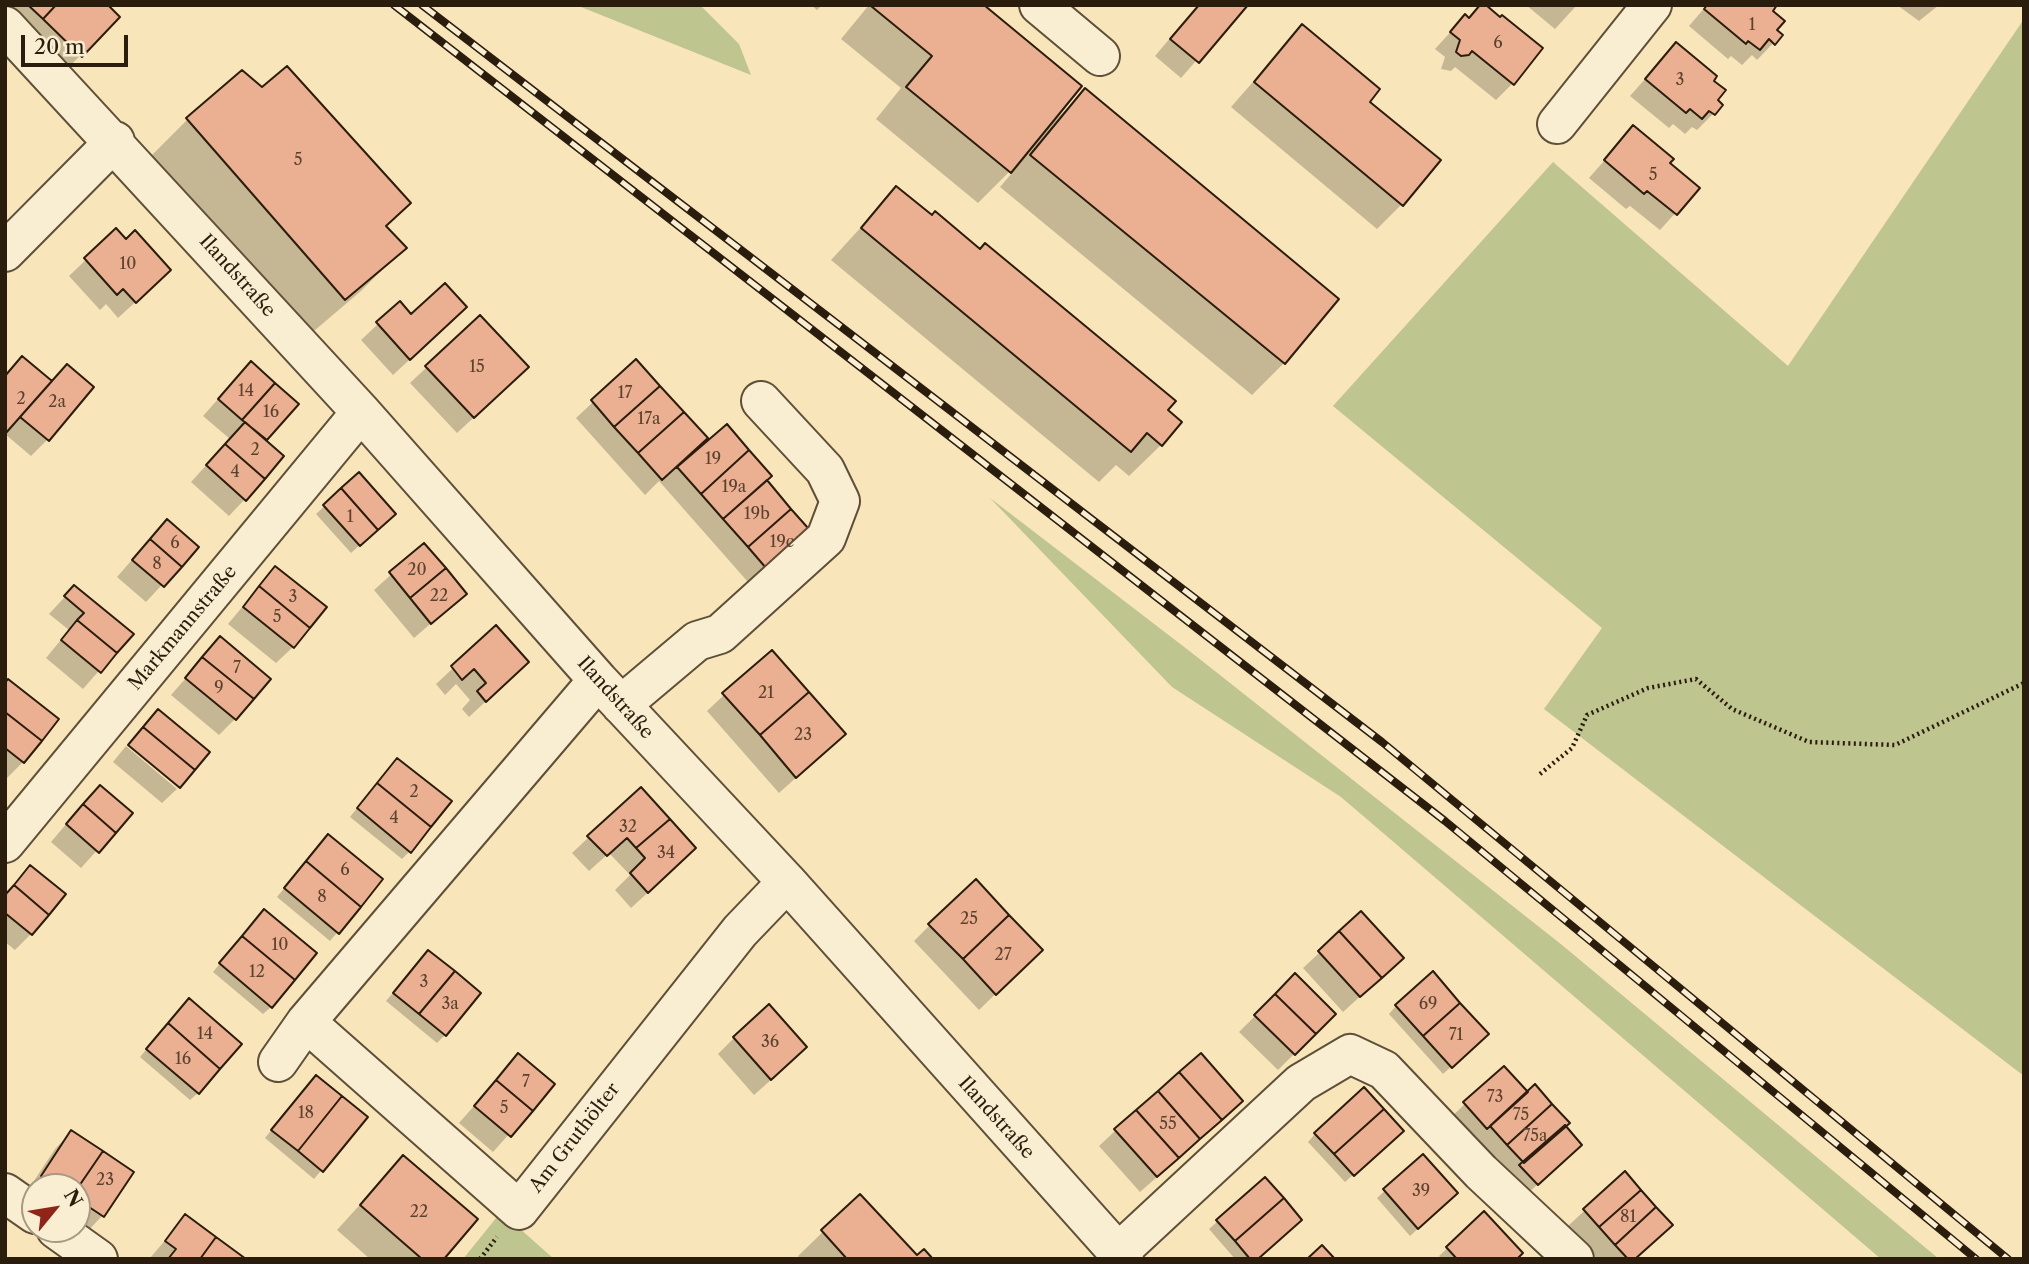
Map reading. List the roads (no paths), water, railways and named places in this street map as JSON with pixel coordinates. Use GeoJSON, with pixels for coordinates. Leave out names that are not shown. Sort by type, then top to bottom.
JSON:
{"type":"FeatureCollection","features":[{"type":"Feature","properties":{"kind":"street"},"geometry":{"type":"LineString","coordinates":[[1039,5],[1100,56]]}},
{"type":"Feature","properties":{"kind":"street"},"geometry":{"type":"LineString","coordinates":[[1557,124],[1652,5]]}},
{"type":"Feature","properties":{"kind":"street","name":"Ilandstraße"},"geometry":{"type":"LineString","coordinates":[[5,26],[115,141],[361,412],[610,693],[787,882],[1121,1256],[1301,1083],[1350,1054],[1384,1070],[1481,1172],[1574,1259]]}},
{"type":"Feature","properties":{"kind":"street"},"geometry":{"type":"LineString","coordinates":[[5,252],[115,141]]}},
{"type":"Feature","properties":{"kind":"street"},"geometry":{"type":"LineString","coordinates":[[278,1062],[306,1022],[610,693],[697,641],[720,634],[826,538],[840,500],[825,470],[761,401]]}},
{"type":"Feature","properties":{"kind":"street","name":"Markmannstraße"},"geometry":{"type":"LineString","coordinates":[[5,844],[361,412]]}},
{"type":"Feature","properties":{"kind":"street","name":"Am Gruthölter"},"geometry":{"type":"LineString","coordinates":[[306,1022],[519,1210],[740,931],[787,882]]}},
{"type":"Feature","properties":{"kind":"street"},"geometry":{"type":"LineString","coordinates":[[5,1193],[21,1204]]}},
{"type":"Feature","properties":{"kind":"street"},"geometry":{"type":"LineString","coordinates":[[75,1243],[97,1259]]}},
{"type":"Feature","properties":{"kind":"railway"},"geometry":{"type":"LineString","coordinates":[[394,5],[1445,821],[1976,1259]]}},
{"type":"Feature","properties":{"kind":"railway"},"geometry":{"type":"LineString","coordinates":[[422,5],[1382,742],[2008,1259]]}}]}
